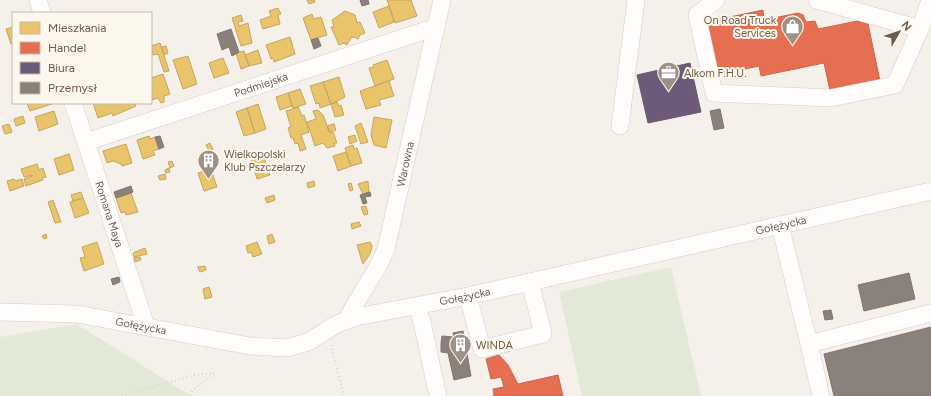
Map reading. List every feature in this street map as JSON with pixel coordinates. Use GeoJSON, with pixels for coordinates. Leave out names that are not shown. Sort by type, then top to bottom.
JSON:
{"type":"FeatureCollection","features":[{"type":"Feature","properties":{"kind":"street"},"geometry":{"type":"LineString","coordinates":[[38,0],[42,12]]}},
{"type":"Feature","properties":{"kind":"street","name":"Warowna"},"geometry":{"type":"LineString","coordinates":[[347,320],[356,302],[377,270],[386,249],[442,0]]}},
{"type":"Feature","properties":{"kind":"street"},"geometry":{"type":"LineString","coordinates":[[620,126],[636,0]]}},
{"type":"Feature","properties":{"kind":"street"},"geometry":{"type":"LineString","coordinates":[[716,0],[697,15],[714,93],[831,98],[895,85],[920,29],[930,0]]}},
{"type":"Feature","properties":{"kind":"street"},"geometry":{"type":"LineString","coordinates":[[817,0],[920,29]]}},
{"type":"Feature","properties":{"kind":"street","name":"Podmiejska"},"geometry":{"type":"LineString","coordinates":[[86,142],[436,27]]}},
{"type":"Feature","properties":{"kind":"street","name":"Romana Maya"},"geometry":{"type":"LineString","coordinates":[[72,104],[146,326]]}},
{"type":"Feature","properties":{"kind":"street","name":"Gołężycka"},"geometry":{"type":"LineString","coordinates":[[0,312],[77,314],[250,346],[278,348],[295,346],[308,342],[347,320],[468,296],[931,191]]}},
{"type":"Feature","properties":{"kind":"street"},"geometry":{"type":"LineString","coordinates":[[780,225],[821,396]]}},
{"type":"Feature","properties":{"kind":"street"},"geometry":{"type":"LineString","coordinates":[[468,296],[482,349],[543,334],[530,282]]}},
{"type":"Feature","properties":{"kind":"street"},"geometry":{"type":"LineString","coordinates":[[417,306],[422,322],[438,396]]}},
{"type":"Feature","properties":{"kind":"street"},"geometry":{"type":"LineString","coordinates":[[0,320],[24,313]]}},
{"type":"Feature","properties":{"kind":"street"},"geometry":{"type":"LineString","coordinates":[[809,344],[931,313]]}},
{"type":"Feature","properties":{"kind":"path"},"geometry":{"type":"LineString","coordinates":[[327,330],[344,396]]}},
{"type":"Feature","properties":{"kind":"path"},"geometry":{"type":"LineString","coordinates":[[121,396],[195,375],[214,373],[192,391],[191,396]]}},
{"type":"Feature","properties":{"kind":"green space"},"geometry":{"type":"Polygon","coordinates":[[[671,267],[701,396],[582,396],[559,292],[671,267]]]}},
{"type":"Feature","properties":{"kind":"green space"},"geometry":{"type":"Polygon","coordinates":[[[77,324],[191,396],[0,396],[0,337],[77,324]]]}},
{"type":"Feature","properties":{"kind":"building: Mieszkania"},"geometry":{"type":"Polygon","coordinates":[[[307,0],[314,0],[315,2],[309,4],[307,0]]]}},
{"type":"Feature","properties":{"kind":"building: Mieszkania"},"geometry":{"type":"Polygon","coordinates":[[[387,0],[411,0],[417,16],[395,23],[387,0]]]}},
{"type":"Feature","properties":{"kind":"building: Mieszkania"},"geometry":{"type":"Polygon","coordinates":[[[389,6],[394,22],[379,28],[373,12],[389,6]]]}},
{"type":"Feature","properties":{"kind":"building: Mieszkania"},"geometry":{"type":"Polygon","coordinates":[[[278,8],[281,14],[278,15],[280,24],[263,29],[260,20],[271,16],[269,11],[278,8]]]}},
{"type":"Feature","properties":{"kind":"building: Mieszkania"},"geometry":{"type":"Polygon","coordinates":[[[345,11],[355,15],[357,23],[360,22],[365,33],[360,35],[358,39],[354,37],[351,38],[347,45],[344,43],[339,45],[331,27],[334,27],[332,20],[345,11]]]}},
{"type":"Feature","properties":{"kind":"building: Mieszkania"},"geometry":{"type":"Polygon","coordinates":[[[312,14],[314,19],[321,17],[327,35],[311,40],[303,18],[312,14]]]}},
{"type":"Feature","properties":{"kind":"building: Mieszkania"},"geometry":{"type":"Polygon","coordinates":[[[241,15],[243,21],[238,22],[239,26],[248,23],[252,43],[241,46],[232,18],[241,15]]]}},
{"type":"Feature","properties":{"kind":"building: Mieszkania"},"geometry":{"type":"Polygon","coordinates":[[[12,27],[12,44],[11,44],[6,29],[12,27]]]}},
{"type":"Feature","properties":{"kind":"building: Mieszkania"},"geometry":{"type":"Polygon","coordinates":[[[290,37],[295,54],[274,62],[273,58],[271,59],[266,45],[290,37]]]}},
{"type":"Feature","properties":{"kind":"building: Mieszkania"},"geometry":{"type":"Polygon","coordinates":[[[160,43],[169,71],[164,72],[158,54],[153,55],[152,46],[160,43]]]}},
{"type":"Feature","properties":{"kind":"building: Mieszkania"},"geometry":{"type":"Polygon","coordinates":[[[166,46],[168,53],[164,55],[162,47],[166,46]]]}},
{"type":"Feature","properties":{"kind":"building: Mieszkania"},"geometry":{"type":"Polygon","coordinates":[[[258,50],[262,63],[249,66],[245,55],[258,50]]]}},
{"type":"Feature","properties":{"kind":"building: Mieszkania"},"geometry":{"type":"Polygon","coordinates":[[[244,51],[249,66],[241,69],[236,53],[244,51]]]}},
{"type":"Feature","properties":{"kind":"building: Mieszkania"},"geometry":{"type":"Polygon","coordinates":[[[188,56],[197,84],[183,89],[173,60],[188,56]]]}},
{"type":"Feature","properties":{"kind":"building: Mieszkania"},"geometry":{"type":"Polygon","coordinates":[[[223,58],[229,73],[214,78],[209,63],[223,58]]]}},
{"type":"Feature","properties":{"kind":"building: Mieszkania"},"geometry":{"type":"Polygon","coordinates":[[[387,60],[394,79],[375,86],[369,68],[387,60]]]}},
{"type":"Feature","properties":{"kind":"building: Mieszkania"},"geometry":{"type":"Polygon","coordinates":[[[163,74],[170,94],[164,96],[164,102],[161,103],[158,98],[152,100],[152,78],[163,74]]]}},
{"type":"Feature","properties":{"kind":"building: Mieszkania"},"geometry":{"type":"Polygon","coordinates":[[[339,77],[345,97],[331,104],[323,82],[339,77]]]}},
{"type":"Feature","properties":{"kind":"building: Mieszkania"},"geometry":{"type":"Polygon","coordinates":[[[389,81],[394,96],[379,100],[381,105],[366,109],[360,91],[389,81]]]}},
{"type":"Feature","properties":{"kind":"building: Mieszkania"},"geometry":{"type":"Polygon","coordinates":[[[323,82],[331,104],[320,108],[319,103],[316,104],[310,86],[323,82]]]}},
{"type":"Feature","properties":{"kind":"building: Mieszkania"},"geometry":{"type":"Polygon","coordinates":[[[300,89],[306,104],[293,108],[288,93],[300,89]]]}},
{"type":"Feature","properties":{"kind":"building: Mieszkania"},"geometry":{"type":"Polygon","coordinates":[[[288,93],[292,106],[280,110],[276,97],[288,93]]]}},
{"type":"Feature","properties":{"kind":"building: Mieszkania"},"geometry":{"type":"Polygon","coordinates":[[[337,102],[339,106],[341,105],[344,115],[335,117],[331,104],[337,102]]]}},
{"type":"Feature","properties":{"kind":"building: Mieszkania"},"geometry":{"type":"Polygon","coordinates":[[[27,104],[52,104],[30,111],[27,104]]]}},
{"type":"Feature","properties":{"kind":"building: Mieszkania"},"geometry":{"type":"Polygon","coordinates":[[[93,104],[135,104],[136,106],[113,116],[112,113],[98,118],[93,104]]]}},
{"type":"Feature","properties":{"kind":"building: Mieszkania"},"geometry":{"type":"Polygon","coordinates":[[[258,104],[266,129],[255,133],[247,108],[258,104]]]}},
{"type":"Feature","properties":{"kind":"building: Mieszkania"},"geometry":{"type":"Polygon","coordinates":[[[298,107],[302,116],[304,115],[309,132],[301,135],[306,149],[300,151],[298,143],[295,144],[293,138],[291,138],[288,128],[291,127],[286,111],[298,107]]]}},
{"type":"Feature","properties":{"kind":"building: Mieszkania"},"geometry":{"type":"Polygon","coordinates":[[[247,108],[255,133],[244,136],[236,112],[247,108]]]}},
{"type":"Feature","properties":{"kind":"building: Mieszkania"},"geometry":{"type":"Polygon","coordinates":[[[318,110],[323,115],[330,133],[333,132],[337,143],[334,143],[335,146],[327,148],[323,143],[315,146],[307,122],[316,119],[313,111],[318,110]]]}},
{"type":"Feature","properties":{"kind":"building: Mieszkania"},"geometry":{"type":"Polygon","coordinates":[[[54,111],[58,124],[39,131],[35,117],[54,111]]]}},
{"type":"Feature","properties":{"kind":"building: Mieszkania"},"geometry":{"type":"Polygon","coordinates":[[[23,116],[25,123],[16,126],[14,119],[23,116]]]}},
{"type":"Feature","properties":{"kind":"building: Mieszkania"},"geometry":{"type":"Polygon","coordinates":[[[374,117],[392,120],[386,148],[374,145],[371,135],[374,117]]]}},
{"type":"Feature","properties":{"kind":"building: Mieszkania"},"geometry":{"type":"Polygon","coordinates":[[[361,123],[368,142],[361,144],[355,126],[361,123]]]}},
{"type":"Feature","properties":{"kind":"building: Mieszkania"},"geometry":{"type":"Polygon","coordinates":[[[9,124],[12,132],[5,134],[2,126],[9,124]]]}},
{"type":"Feature","properties":{"kind":"building: Mieszkania"},"geometry":{"type":"Polygon","coordinates":[[[334,124],[336,130],[329,132],[327,126],[334,124]]]}},
{"type":"Feature","properties":{"kind":"building: Mieszkania"},"geometry":{"type":"Polygon","coordinates":[[[355,135],[357,141],[350,144],[348,137],[355,135]]]}},
{"type":"Feature","properties":{"kind":"building: Mieszkania"},"geometry":{"type":"Polygon","coordinates":[[[149,136],[150,139],[155,137],[159,149],[153,151],[155,155],[143,159],[137,140],[149,136]]]}},
{"type":"Feature","properties":{"kind":"building: Mieszkania"},"geometry":{"type":"Polygon","coordinates":[[[210,143],[213,149],[209,151],[206,145],[210,143]]]}},
{"type":"Feature","properties":{"kind":"building: Mieszkania"},"geometry":{"type":"Polygon","coordinates":[[[126,144],[132,163],[122,166],[121,164],[113,161],[107,163],[103,151],[126,144]]]}},
{"type":"Feature","properties":{"kind":"building: Mieszkania"},"geometry":{"type":"Polygon","coordinates":[[[353,145],[354,149],[357,148],[362,163],[351,166],[345,148],[353,145]]]}},
{"type":"Feature","properties":{"kind":"building: Mieszkania"},"geometry":{"type":"Polygon","coordinates":[[[262,152],[270,175],[257,179],[250,156],[262,152]]]}},
{"type":"Feature","properties":{"kind":"building: Mieszkania"},"geometry":{"type":"Polygon","coordinates":[[[346,152],[351,166],[338,171],[333,156],[346,152]]]}},
{"type":"Feature","properties":{"kind":"building: Mieszkania"},"geometry":{"type":"Polygon","coordinates":[[[69,154],[74,170],[59,175],[54,159],[69,154]]]}},
{"type":"Feature","properties":{"kind":"building: Mieszkania"},"geometry":{"type":"Polygon","coordinates":[[[172,161],[174,166],[170,168],[168,162],[172,161]]]}},
{"type":"Feature","properties":{"kind":"building: Mieszkania"},"geometry":{"type":"Polygon","coordinates":[[[37,164],[39,170],[43,168],[46,177],[42,178],[43,180],[26,186],[24,179],[32,175],[24,177],[21,169],[37,164]]]}},
{"type":"Feature","properties":{"kind":"building: Mieszkania"},"geometry":{"type":"Polygon","coordinates":[[[169,168],[170,172],[166,173],[165,170],[169,168]]]}},
{"type":"Feature","properties":{"kind":"building: Mieszkania","name":"Wielkopolski Klub Pszczelarzy"},"geometry":{"type":"Polygon","coordinates":[[[211,169],[217,187],[204,191],[198,173],[211,169]]]}},
{"type":"Feature","properties":{"kind":"building: Mieszkania"},"geometry":{"type":"Polygon","coordinates":[[[165,174],[166,179],[160,180],[158,176],[165,174]]]}},
{"type":"Feature","properties":{"kind":"building: Mieszkania"},"geometry":{"type":"Polygon","coordinates":[[[14,179],[15,181],[22,179],[24,186],[10,191],[7,181],[14,179]]]}},
{"type":"Feature","properties":{"kind":"building: Mieszkania"},"geometry":{"type":"Polygon","coordinates":[[[314,181],[315,186],[308,188],[307,183],[314,181]]]}},
{"type":"Feature","properties":{"kind":"building: Mieszkania"},"geometry":{"type":"Polygon","coordinates":[[[368,181],[369,192],[363,194],[358,184],[368,181]]]}},
{"type":"Feature","properties":{"kind":"building: Mieszkania"},"geometry":{"type":"Polygon","coordinates":[[[351,183],[353,190],[350,191],[348,184],[351,183]]]}},
{"type":"Feature","properties":{"kind":"building: Mieszkania"},"geometry":{"type":"Polygon","coordinates":[[[81,192],[83,198],[73,201],[71,195],[81,192]]]}},
{"type":"Feature","properties":{"kind":"building: Mieszkania"},"geometry":{"type":"Polygon","coordinates":[[[131,193],[138,212],[126,215],[125,212],[121,213],[116,198],[131,193]]]}},
{"type":"Feature","properties":{"kind":"building: Mieszkania"},"geometry":{"type":"Polygon","coordinates":[[[274,195],[275,200],[267,203],[265,198],[274,195]]]}},
{"type":"Feature","properties":{"kind":"building: Mieszkania"},"geometry":{"type":"Polygon","coordinates":[[[83,198],[89,213],[75,218],[70,202],[83,198]]]}},
{"type":"Feature","properties":{"kind":"building: Mieszkania"},"geometry":{"type":"Polygon","coordinates":[[[53,200],[61,222],[55,223],[48,202],[53,200]]]}},
{"type":"Feature","properties":{"kind":"building: Mieszkania"},"geometry":{"type":"Polygon","coordinates":[[[366,206],[368,214],[364,215],[361,207],[366,206]]]}},
{"type":"Feature","properties":{"kind":"building: Mieszkania"},"geometry":{"type":"Polygon","coordinates":[[[359,222],[361,226],[352,229],[351,224],[359,222]]]}},
{"type":"Feature","properties":{"kind":"building: Mieszkania"},"geometry":{"type":"Polygon","coordinates":[[[46,234],[47,238],[44,239],[42,236],[46,234]]]}},
{"type":"Feature","properties":{"kind":"building: Mieszkania"},"geometry":{"type":"Polygon","coordinates":[[[272,234],[275,242],[269,244],[267,236],[272,234]]]}},
{"type":"Feature","properties":{"kind":"building: Mieszkania"},"geometry":{"type":"Polygon","coordinates":[[[97,242],[104,264],[84,271],[80,258],[85,257],[82,247],[97,242]]]}},
{"type":"Feature","properties":{"kind":"building: Mieszkania"},"geometry":{"type":"Polygon","coordinates":[[[257,242],[262,254],[253,257],[251,252],[248,253],[246,246],[257,242]]]}},
{"type":"Feature","properties":{"kind":"building: Mieszkania"},"geometry":{"type":"Polygon","coordinates":[[[370,242],[372,246],[370,254],[363,264],[357,245],[370,242]]]}},
{"type":"Feature","properties":{"kind":"building: Mieszkania"},"geometry":{"type":"Polygon","coordinates":[[[145,248],[147,254],[134,257],[133,253],[145,248]]]}},
{"type":"Feature","properties":{"kind":"building: Mieszkania"},"geometry":{"type":"Polygon","coordinates":[[[140,257],[141,260],[135,262],[134,258],[140,257]]]}},
{"type":"Feature","properties":{"kind":"building: Mieszkania"},"geometry":{"type":"Polygon","coordinates":[[[205,266],[206,270],[200,272],[198,267],[205,266]]]}},
{"type":"Feature","properties":{"kind":"building: Mieszkania"},"geometry":{"type":"Polygon","coordinates":[[[209,287],[212,297],[205,299],[203,289],[209,287]]]}},
{"type":"Feature","properties":{"kind":"building: Handel","name":"On Road Truck Services"},"geometry":{"type":"Polygon","coordinates":[[[763,10],[764,20],[798,13],[803,15],[806,22],[815,21],[818,29],[867,19],[880,81],[830,91],[824,63],[761,76],[759,66],[717,75],[706,22],[763,10]]]}},
{"type":"Feature","properties":{"kind":"building: Handel"},"geometry":{"type":"Polygon","coordinates":[[[499,355],[508,365],[518,384],[558,375],[563,396],[494,396],[493,389],[504,387],[501,377],[491,379],[486,359],[499,355]]]}},
{"type":"Feature","properties":{"kind":"building: Biura","name":"Alkom F.H.U."},"geometry":{"type":"Polygon","coordinates":[[[690,63],[701,112],[648,123],[637,75],[690,63]]]}},
{"type":"Feature","properties":{"kind":"building: Przemysł"},"geometry":{"type":"Polygon","coordinates":[[[360,0],[368,0],[369,4],[362,6],[360,0]]]}},
{"type":"Feature","properties":{"kind":"building: Przemysł"},"geometry":{"type":"Polygon","coordinates":[[[231,29],[239,52],[232,56],[229,47],[222,50],[217,34],[231,29]]]}},
{"type":"Feature","properties":{"kind":"building: Przemysł"},"geometry":{"type":"Polygon","coordinates":[[[318,38],[321,46],[314,49],[311,40],[318,38]]]}},
{"type":"Feature","properties":{"kind":"building: Przemysł"},"geometry":{"type":"Polygon","coordinates":[[[720,109],[724,128],[714,130],[710,111],[720,109]]]}},
{"type":"Feature","properties":{"kind":"building: Przemysł"},"geometry":{"type":"Polygon","coordinates":[[[160,136],[164,147],[159,149],[155,137],[160,136]]]}},
{"type":"Feature","properties":{"kind":"building: Przemysł"},"geometry":{"type":"Polygon","coordinates":[[[131,186],[133,192],[116,198],[114,192],[131,186]]]}},
{"type":"Feature","properties":{"kind":"building: Przemysł"},"geometry":{"type":"Polygon","coordinates":[[[370,192],[371,196],[365,197],[367,203],[363,204],[360,195],[370,192]]]}},
{"type":"Feature","properties":{"kind":"building: Przemysł"},"geometry":{"type":"Polygon","coordinates":[[[909,273],[915,299],[864,311],[858,285],[909,273]]]}},
{"type":"Feature","properties":{"kind":"building: Przemysł"},"geometry":{"type":"Polygon","coordinates":[[[119,277],[120,282],[113,285],[111,279],[119,277]]]}},
{"type":"Feature","properties":{"kind":"building: Przemysł"},"geometry":{"type":"Polygon","coordinates":[[[831,310],[833,319],[825,320],[823,311],[831,310]]]}},
{"type":"Feature","properties":{"kind":"building: Przemysł"},"geometry":{"type":"Polygon","coordinates":[[[931,327],[931,396],[834,396],[824,354],[931,327]]]}},
{"type":"Feature","properties":{"kind":"building: Przemysł","name":"WINDA"},"geometry":{"type":"Polygon","coordinates":[[[463,331],[471,376],[454,380],[448,353],[441,352],[442,336],[454,337],[453,333],[463,331]]]}},
{"type":"Feature","properties":{"kind":"place","name":"On Road Truck Services"},"geometry":{"type":"Point","coordinates":[792,46]}},
{"type":"Feature","properties":{"kind":"place","name":"Alkom F.H.U."},"geometry":{"type":"Point","coordinates":[669,92]}},
{"type":"Feature","properties":{"kind":"place","name":"Wielkopolski Klub Pszczelarzy"},"geometry":{"type":"Point","coordinates":[208,180]}},
{"type":"Feature","properties":{"kind":"place","name":"WINDA"},"geometry":{"type":"Point","coordinates":[460,364]}}]}
